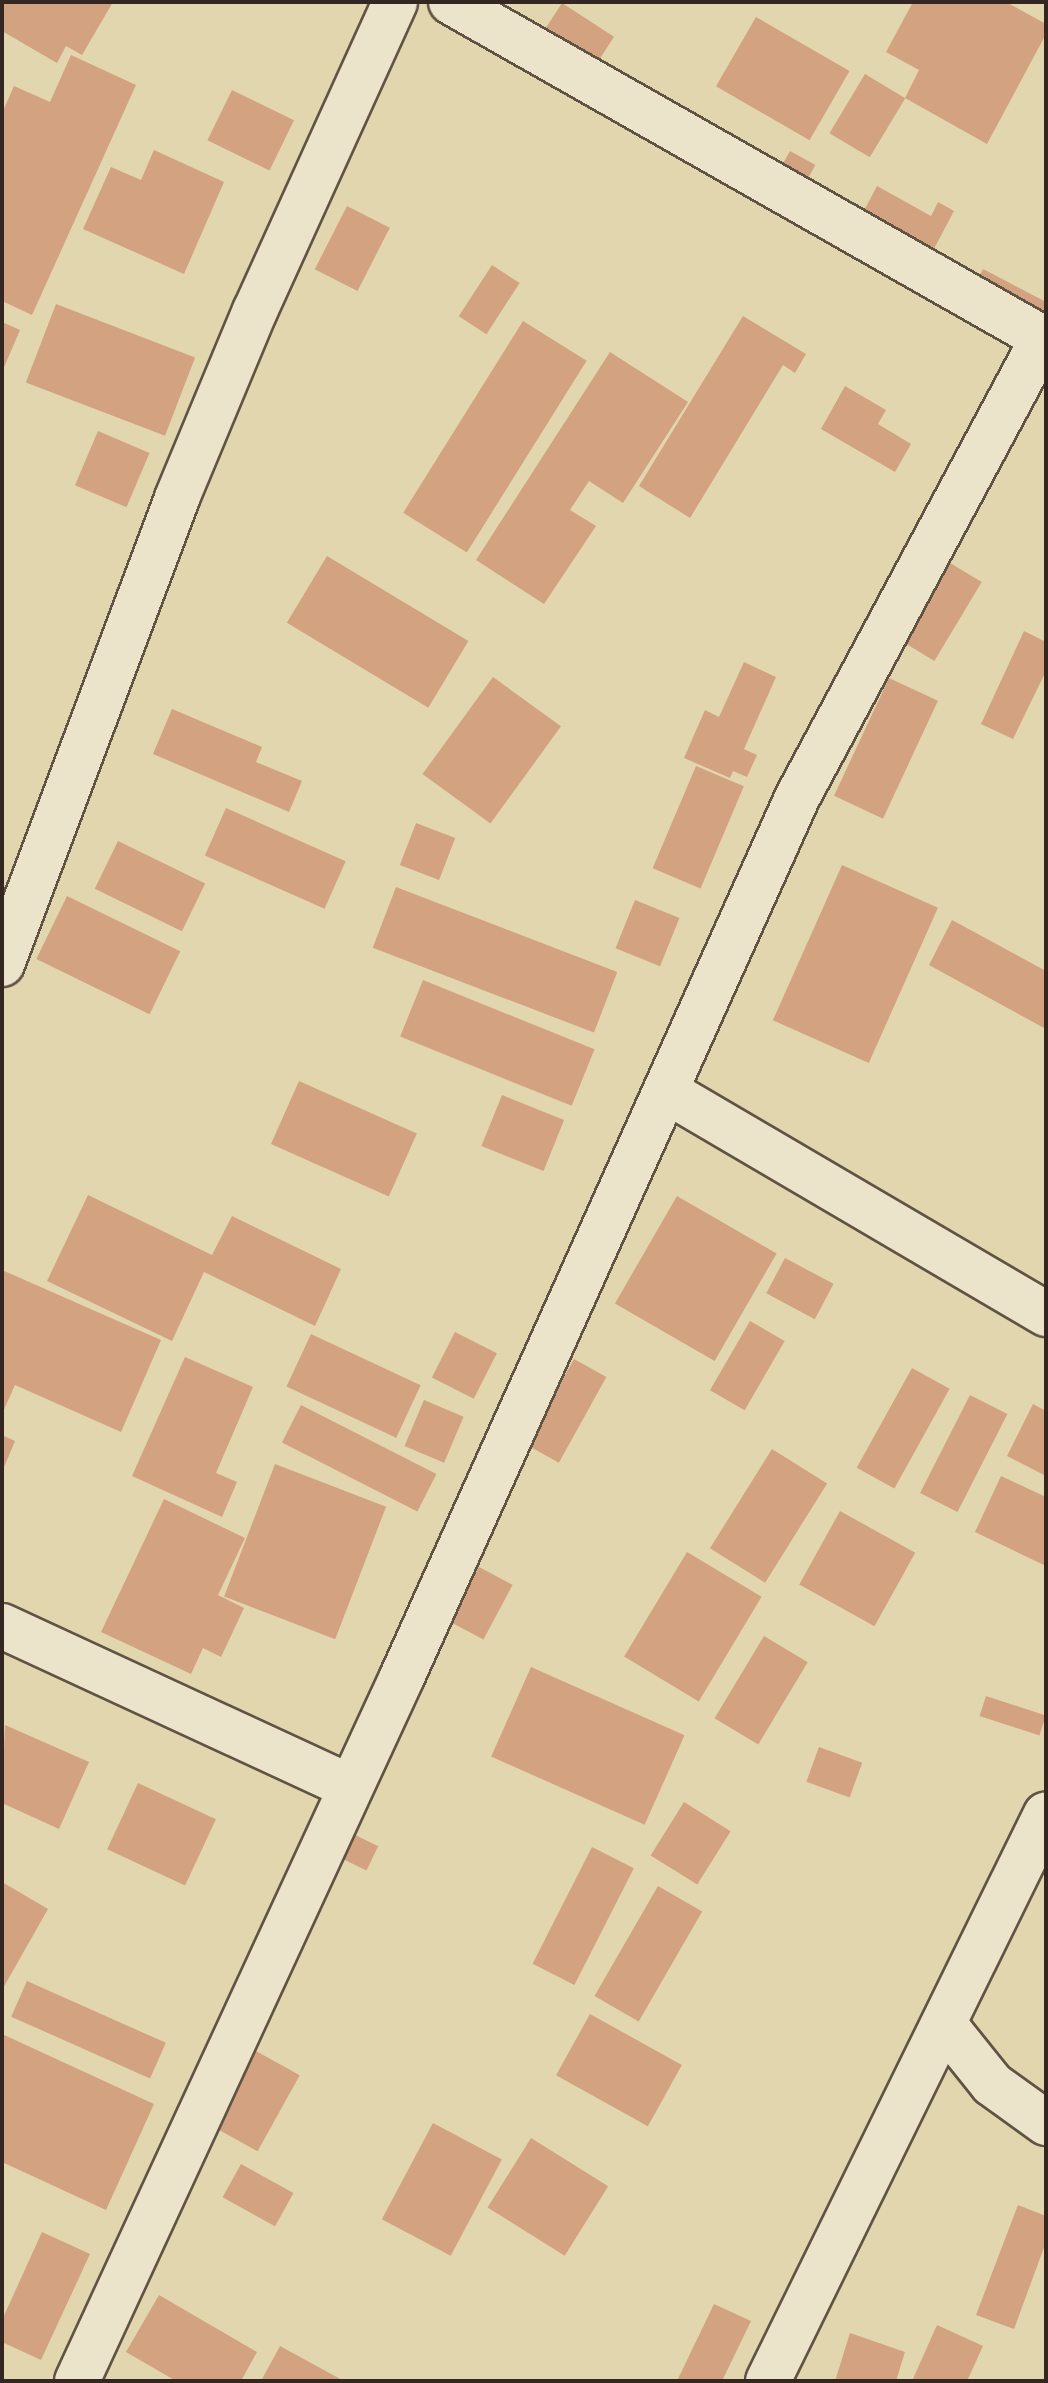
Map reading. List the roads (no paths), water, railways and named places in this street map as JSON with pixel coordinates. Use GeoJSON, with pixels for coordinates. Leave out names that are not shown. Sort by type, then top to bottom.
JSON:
{"type":"FeatureCollection","features":[{"type":"Feature","properties":{"kind":"street"},"geometry":{"type":"LineString","coordinates":[[2,964],[177,498],[255,311],[395,2]]}},
{"type":"Feature","properties":{"kind":"street"},"geometry":{"type":"LineString","coordinates":[[77,2381],[797,798],[1044,339],[451,2]]}},
{"type":"Feature","properties":{"kind":"street"},"geometry":{"type":"LineString","coordinates":[[666,1091],[1046,1314]]}},
{"type":"Feature","properties":{"kind":"street"},"geometry":{"type":"LineString","coordinates":[[2,1626],[349,1786]]}},
{"type":"Feature","properties":{"kind":"street"},"geometry":{"type":"LineString","coordinates":[[768,2381],[1046,1814]]}},
{"type":"Feature","properties":{"kind":"street"},"geometry":{"type":"LineString","coordinates":[[944,2024],[992,2084],[1046,2123]]}}]}
